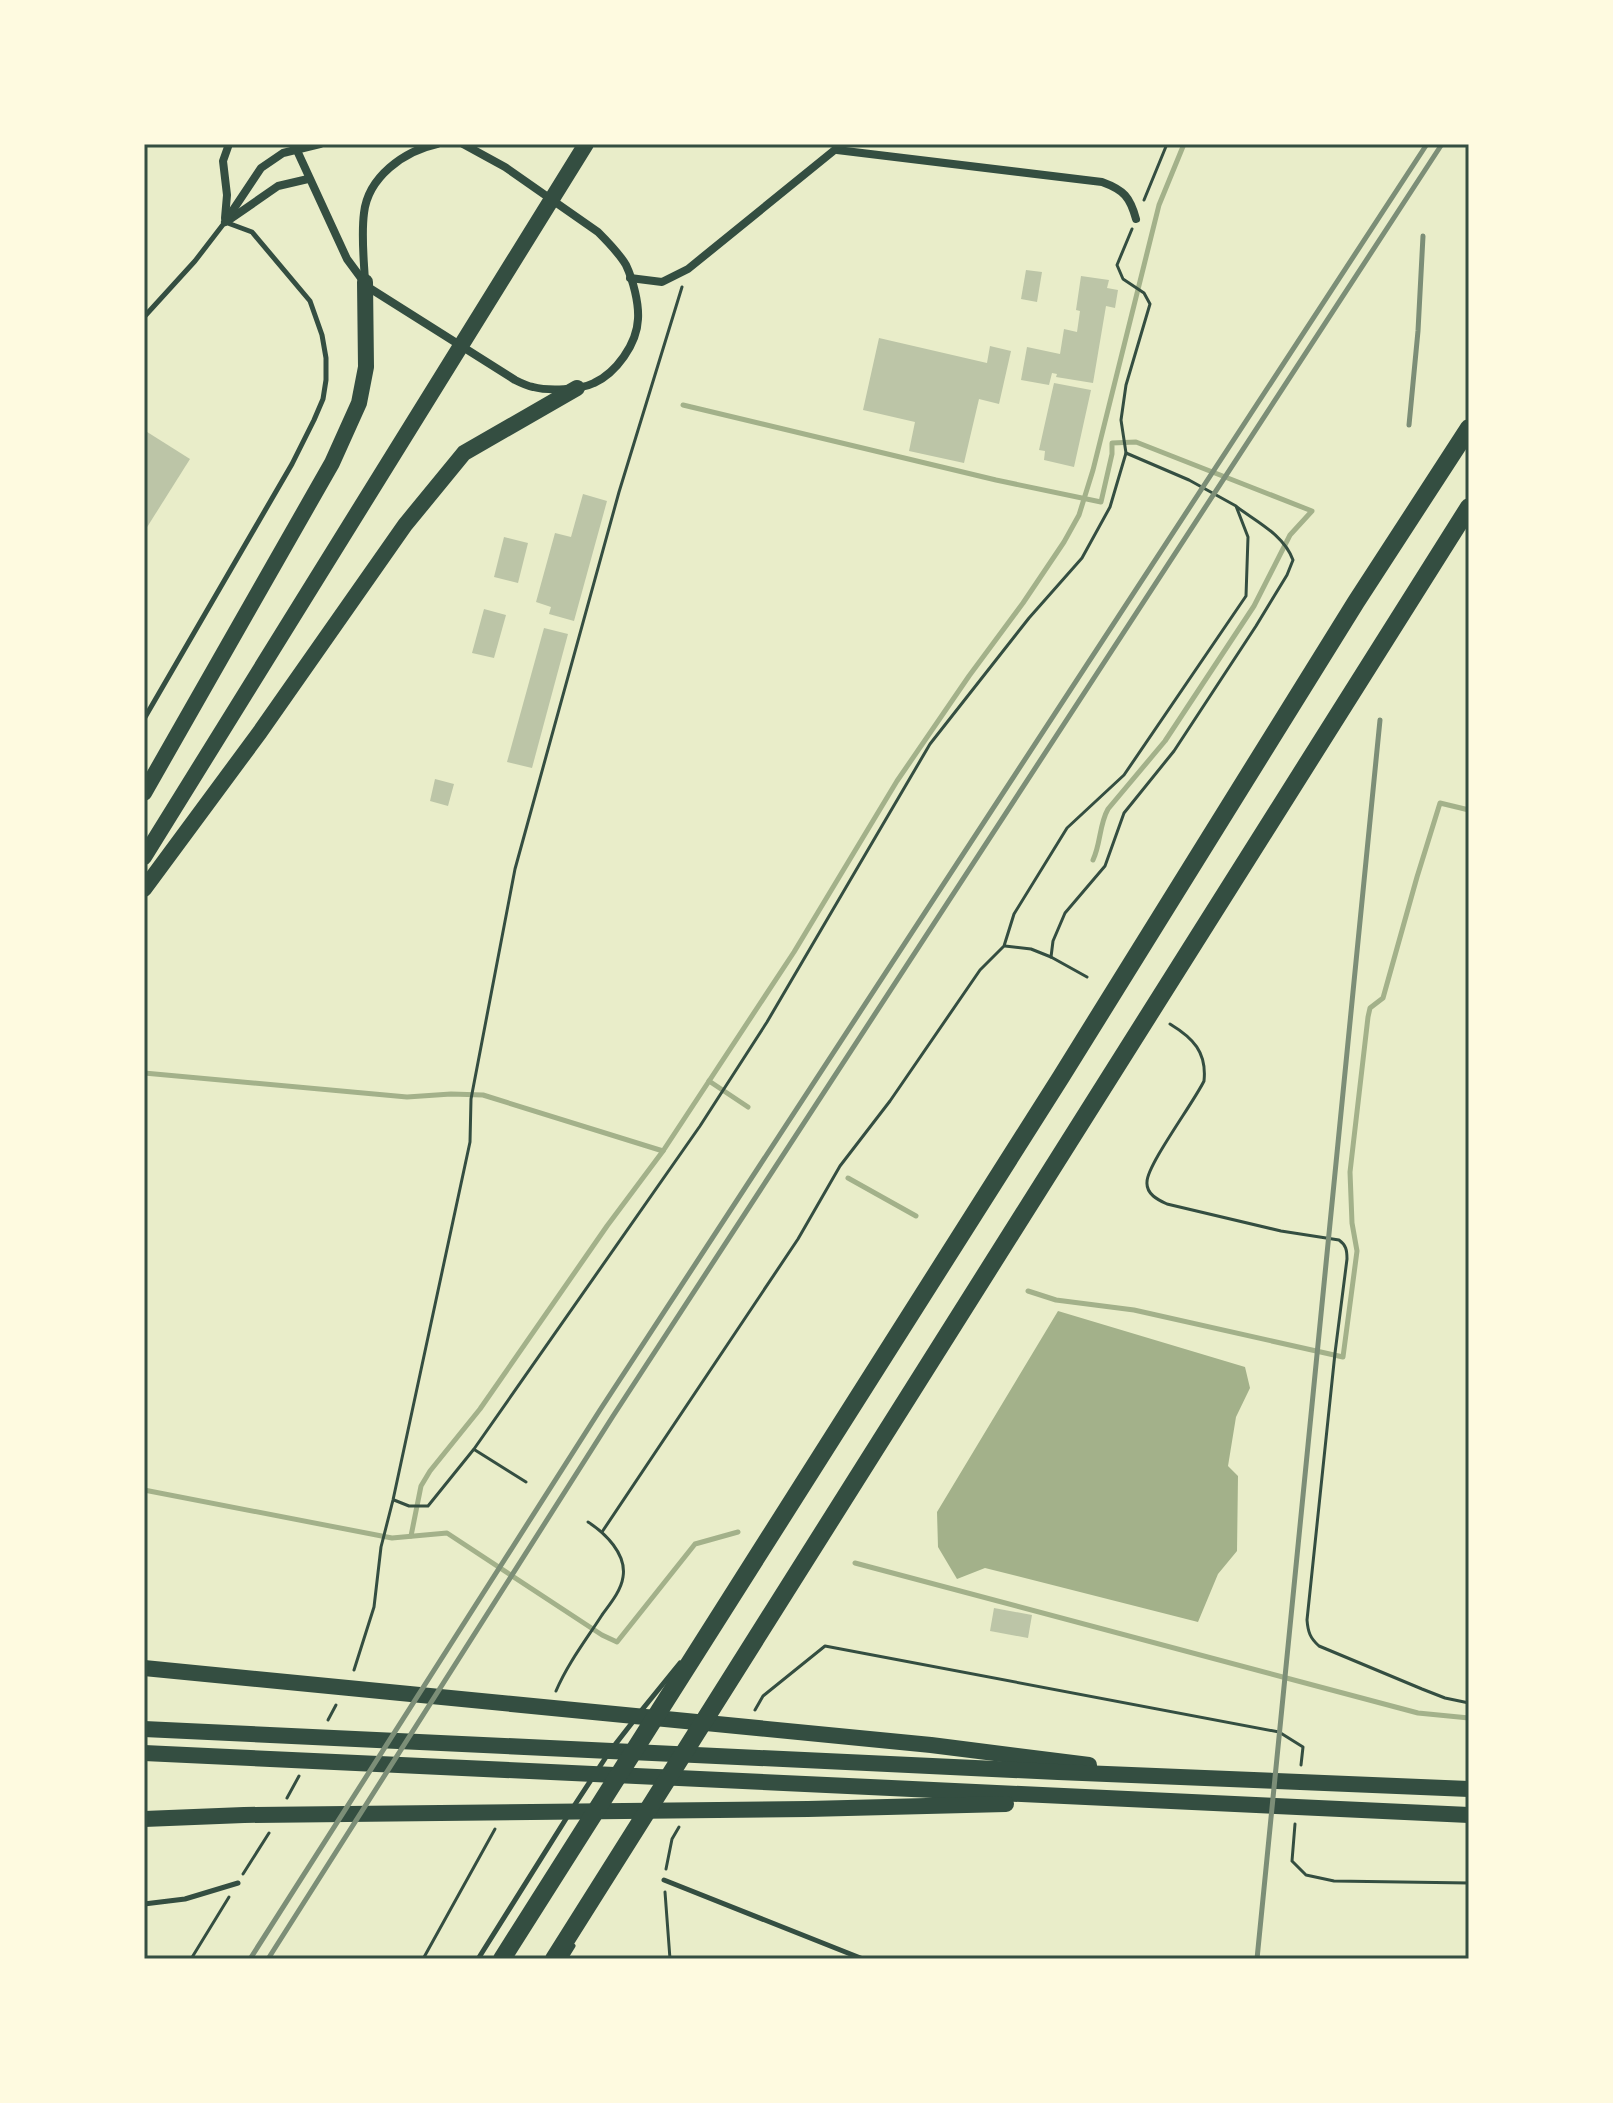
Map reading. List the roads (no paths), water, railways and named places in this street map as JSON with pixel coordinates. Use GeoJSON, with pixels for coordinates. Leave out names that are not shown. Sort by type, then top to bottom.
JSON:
{"type":"FeatureCollection","features":[{"type":"Feature","properties":{"kind":"highway"},"geometry":{"type":"LineString","coordinates":[[502,1959],[1061,1077],[1356,602],[1469,428]]}},
{"type":"Feature","properties":{"kind":"highway"},"geometry":{"type":"LineString","coordinates":[[554,1959],[1469,507]]}},
{"type":"Feature","properties":{"kind":"main road"},"geometry":{"type":"LineString","coordinates":[[144,857],[586,144]]}},
{"type":"Feature","properties":{"kind":"main road"},"geometry":{"type":"LineString","coordinates":[[144,793],[332,463],[359,403],[366,367],[365,282]]}},
{"type":"Feature","properties":{"kind":"main road"},"geometry":{"type":"LineString","coordinates":[[144,889],[260,732],[405,525],[464,453],[577,388]]}},
{"type":"Feature","properties":{"kind":"main road"},"geometry":{"type":"LineString","coordinates":[[144,1668],[810,1733],[1074,1762],[1134,1775]]}},
{"type":"Feature","properties":{"kind":"main road"},"geometry":{"type":"LineString","coordinates":[[144,1729],[1469,1789]]}},
{"type":"Feature","properties":{"kind":"main road"},"geometry":{"type":"LineString","coordinates":[[144,1753],[1248,1805],[1301,1813],[1469,1815]]}},
{"type":"Feature","properties":{"kind":"main road"},"geometry":{"type":"LineString","coordinates":[[144,1819],[1137,1801]]}},
{"type":"Feature","properties":{"kind":"street"},"geometry":{"type":"LineString","coordinates":[[225,222],[227,195],[223,161],[229,144]]}},
{"type":"Feature","properties":{"kind":"street"},"geometry":{"type":"LineString","coordinates":[[225,222],[261,168],[295,147],[320,144]]}},
{"type":"Feature","properties":{"kind":"street"},"geometry":{"type":"LineString","coordinates":[[365,282],[364,211],[373,187],[387,170],[405,157],[420,148],[437,144]]}},
{"type":"Feature","properties":{"kind":"street"},"geometry":{"type":"LineString","coordinates":[[295,147],[347,259],[371,289],[515,380],[533,387],[577,388],[594,383],[614,369],[630,347],[638,320],[626,265],[598,232],[505,167],[463,144]]}},
{"type":"Feature","properties":{"kind":"street"},"geometry":{"type":"LineString","coordinates":[[630,278],[662,282],[688,269],[840,147],[1102,182],[1118,188],[1131,202],[1136,219]]}},
{"type":"Feature","properties":{"kind":"street"},"geometry":{"type":"LineString","coordinates":[[225,222],[278,186],[308,179]]}},
{"type":"Feature","properties":{"kind":"lane"},"geometry":{"type":"LineString","coordinates":[[144,317],[195,261],[225,222],[252,232],[310,301],[326,358],[323,399],[292,464],[144,719]]}},
{"type":"Feature","properties":{"kind":"lane"},"geometry":{"type":"LineString","coordinates":[[478,1959],[607,1755],[723,1609]]}},
{"type":"Feature","properties":{"kind":"lane"},"geometry":{"type":"LineString","coordinates":[[565,1959],[607,1875]]}},
{"type":"Feature","properties":{"kind":"lane"},"geometry":{"type":"LineString","coordinates":[[664,1880],[863,1959]]}},
{"type":"Feature","properties":{"kind":"lane"},"geometry":{"type":"LineString","coordinates":[[144,1904],[185,1899],[238,1883]]}},
{"type":"Feature","properties":{"kind":"waterway"},"geometry":{"type":"LineString","coordinates":[[144,1073],[407,1097],[483,1095],[663,1151],[794,952],[897,781],[1023,603],[1079,515],[1159,205],[1184,144]]}},
{"type":"Feature","properties":{"kind":"waterway"},"geometry":{"type":"LineString","coordinates":[[683,405],[1101,502],[1112,443],[1136,442],[1312,511],[1290,535],[1254,606],[1165,741],[1108,809],[1093,860]]}},
{"type":"Feature","properties":{"kind":"waterway"},"geometry":{"type":"LineString","coordinates":[[1028,1291],[1056,1300],[1134,1310],[1343,1357],[1357,1251],[1352,1223],[1350,1172],[1370,1008],[1383,998],[1440,803],[1469,810]]}},
{"type":"Feature","properties":{"kind":"waterway"},"geometry":{"type":"LineString","coordinates":[[709,1081],[748,1107]]}},
{"type":"Feature","properties":{"kind":"waterway"},"geometry":{"type":"LineString","coordinates":[[411,1536],[421,1486],[430,1471],[480,1409],[663,1151]]}},
{"type":"Feature","properties":{"kind":"waterway"},"geometry":{"type":"LineString","coordinates":[[848,1178],[916,1216]]}},
{"type":"Feature","properties":{"kind":"waterway"},"geometry":{"type":"LineString","coordinates":[[144,1490],[392,1538],[447,1533],[617,1642],[695,1544],[738,1532]]}},
{"type":"Feature","properties":{"kind":"waterway"},"geometry":{"type":"LineString","coordinates":[[855,1563],[1418,1713],[1469,1718]]}},
{"type":"Feature","properties":{"kind":"railway"},"geometry":{"type":"LineString","coordinates":[[250,1959],[600,1410],[1427,144]]}},
{"type":"Feature","properties":{"kind":"railway"},"geometry":{"type":"LineString","coordinates":[[268,1959],[613,1416],[1442,144]]}},
{"type":"Feature","properties":{"kind":"railway"},"geometry":{"type":"LineString","coordinates":[[1409,425],[1423,236]]}},
{"type":"Feature","properties":{"kind":"railway"},"geometry":{"type":"LineString","coordinates":[[1257,1959],[1380,720]]}}]}
